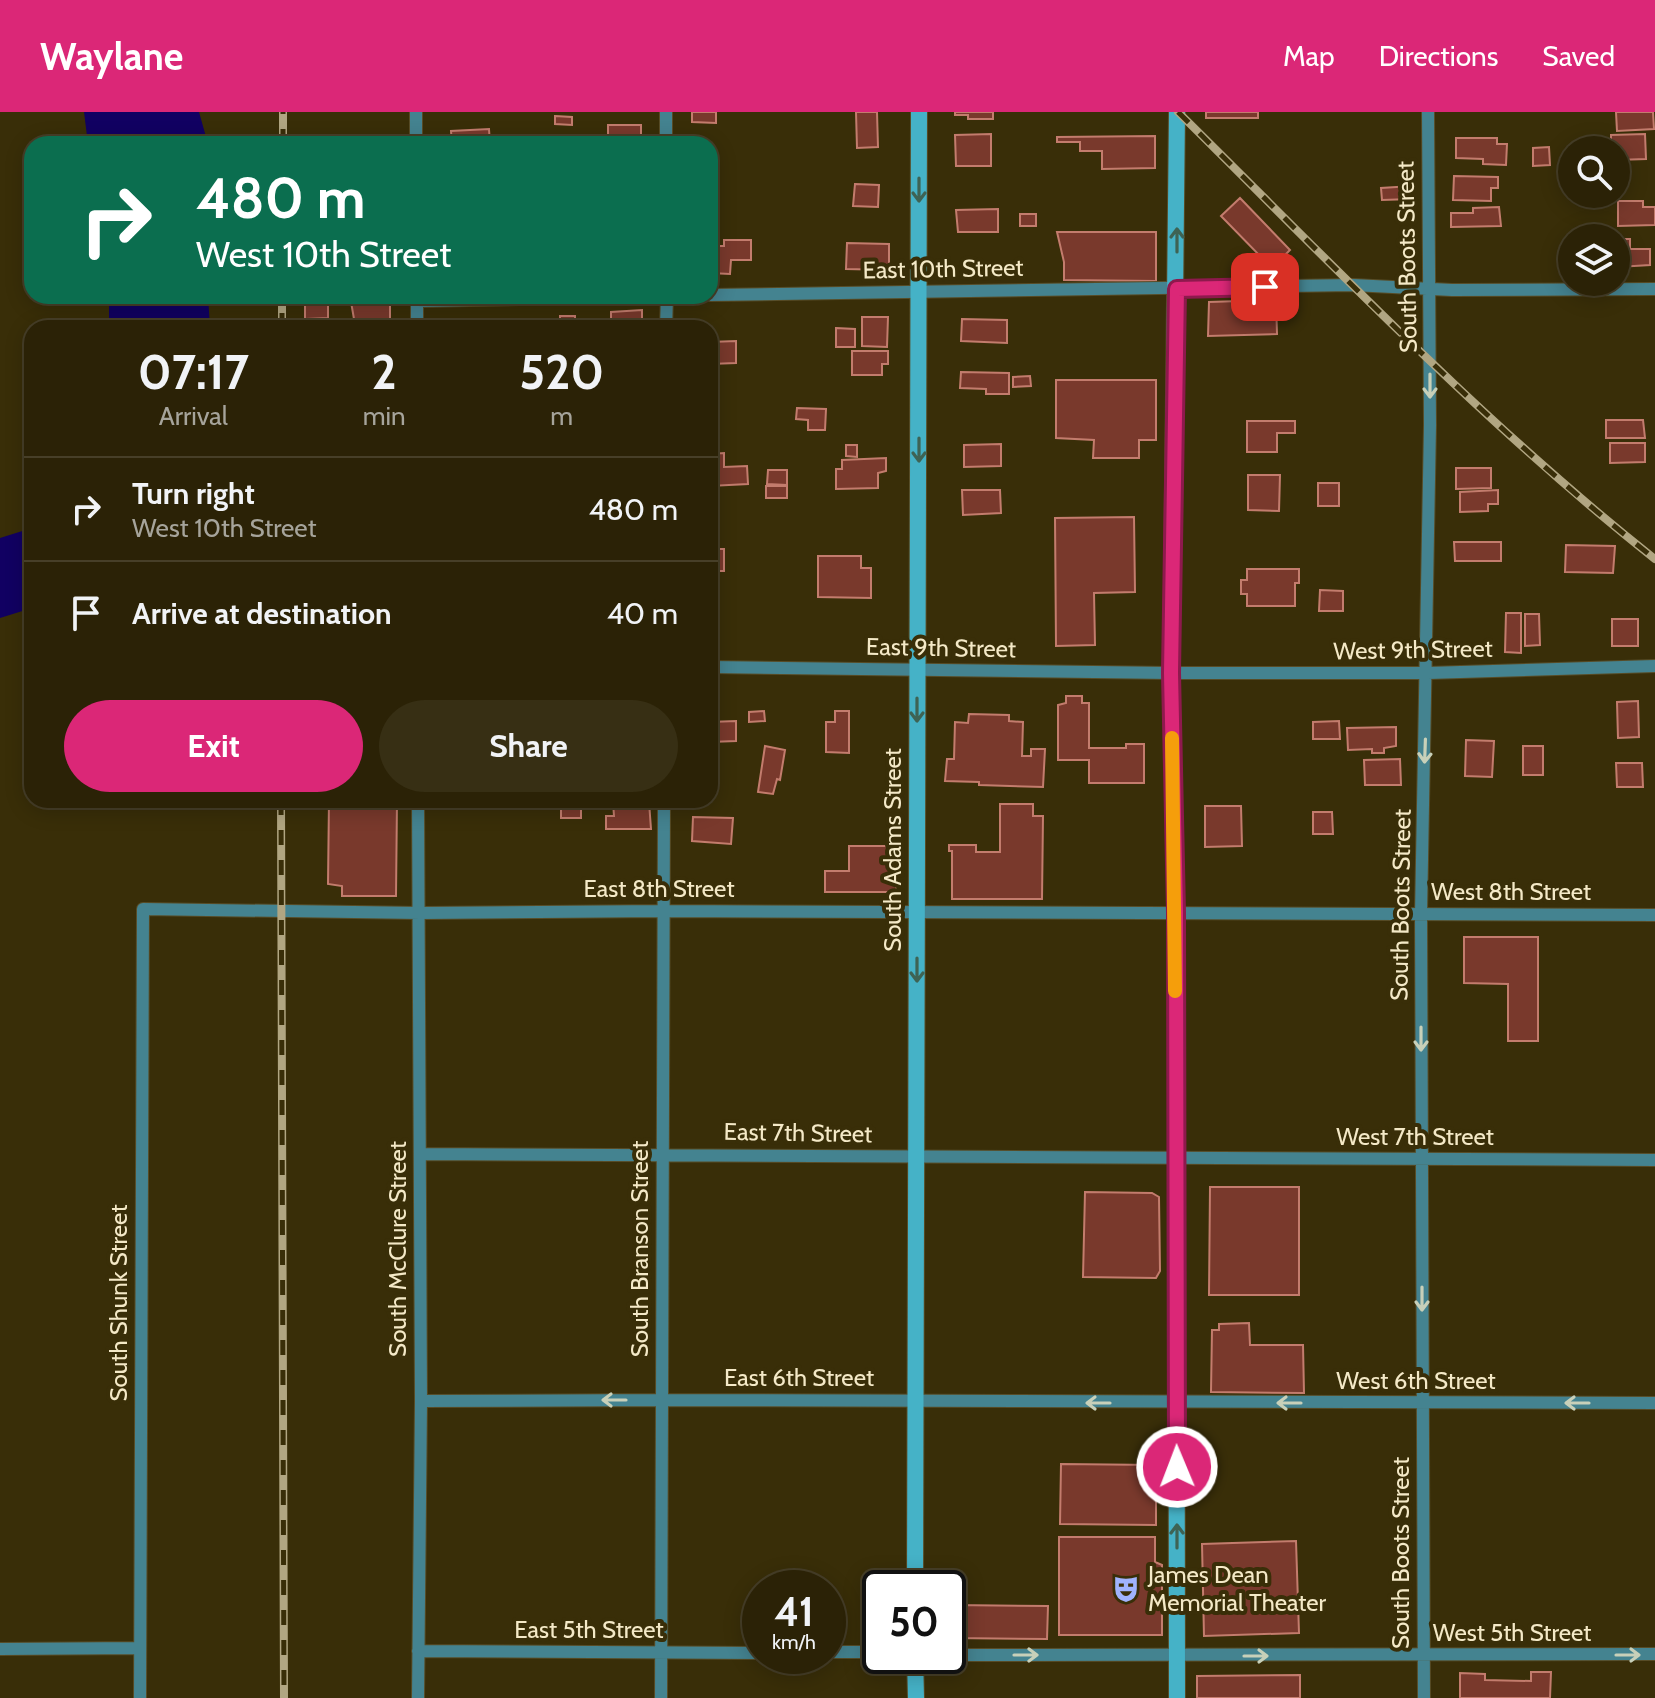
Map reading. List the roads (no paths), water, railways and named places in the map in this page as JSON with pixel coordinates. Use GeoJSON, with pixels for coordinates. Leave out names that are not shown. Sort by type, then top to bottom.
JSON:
{"type":"FeatureCollection","features":[{"type":"Feature","properties":{"kind":"main road","name":"South Adams Street"},"geometry":{"type":"LineString","coordinates":[[915,1570],[919,112]]}},
{"type":"Feature","properties":{"kind":"main road"},"geometry":{"type":"LineString","coordinates":[[1177,112],[1171,673],[1176,912],[1177,1698]]}},
{"type":"Feature","properties":{"kind":"main road"},"geometry":{"type":"LineString","coordinates":[[915,1674],[916,1698]]}},
{"type":"Feature","properties":{"kind":"street"},"geometry":{"type":"LineString","coordinates":[[416,112],[416,136]]}},
{"type":"Feature","properties":{"kind":"street"},"geometry":{"type":"LineString","coordinates":[[666,112],[666,136]]}},
{"type":"Feature","properties":{"kind":"street","name":"South Boots Street"},"geometry":{"type":"LineString","coordinates":[[1424,1698],[1421,914],[1428,673],[1431,288],[1428,112]]}},
{"type":"Feature","properties":{"kind":"street","name":"East 10th Street"},"geometry":{"type":"LineString","coordinates":[[718,295],[1353,285],[1452,290],[1655,289]]}},
{"type":"Feature","properties":{"kind":"street","name":"West 9th Street"},"geometry":{"type":"LineString","coordinates":[[1171,673],[1428,673],[1655,666]]}},
{"type":"Feature","properties":{"kind":"street","name":"East 9th Street"},"geometry":{"type":"LineString","coordinates":[[718,667],[1171,673]]}},
{"type":"Feature","properties":{"kind":"street","name":"South McClure Street"},"geometry":{"type":"LineString","coordinates":[[418,808],[421,1401],[418,1698]]}},
{"type":"Feature","properties":{"kind":"street","name":"South Branson Street"},"geometry":{"type":"LineString","coordinates":[[661,1698],[664,808]]}},
{"type":"Feature","properties":{"kind":"street","name":"East 8th Street"},"geometry":{"type":"LineString","coordinates":[[143,909],[420,913],[1176,912]]}},
{"type":"Feature","properties":{"kind":"street","name":"South Shunk Street"},"geometry":{"type":"LineString","coordinates":[[140,1698],[143,909]]}},
{"type":"Feature","properties":{"kind":"street","name":"West 8th Street"},"geometry":{"type":"LineString","coordinates":[[1176,912],[1655,915]]}},
{"type":"Feature","properties":{"kind":"street","name":"East 7th Street"},"geometry":{"type":"LineString","coordinates":[[420,1154],[1175,1159]]}},
{"type":"Feature","properties":{"kind":"street","name":"West 7th Street"},"geometry":{"type":"LineString","coordinates":[[1175,1159],[1655,1160]]}},
{"type":"Feature","properties":{"kind":"street","name":"East 6th Street"},"geometry":{"type":"LineString","coordinates":[[421,1401],[1176,1403]]}},
{"type":"Feature","properties":{"kind":"street","name":"West 6th Street"},"geometry":{"type":"LineString","coordinates":[[1176,1403],[1655,1403]]}},
{"type":"Feature","properties":{"kind":"street"},"geometry":{"type":"LineString","coordinates":[[0,1649],[140,1648]]}},
{"type":"Feature","properties":{"kind":"street","name":"East 5th Street"},"geometry":{"type":"LineString","coordinates":[[418,1651],[742,1653]]}},
{"type":"Feature","properties":{"kind":"street","name":"West 5th Street"},"geometry":{"type":"LineString","coordinates":[[1178,1656],[1655,1654]]}},
{"type":"Feature","properties":{"kind":"street"},"geometry":{"type":"LineString","coordinates":[[966,1655],[1178,1656]]}},
{"type":"Feature","properties":{"kind":"railway"},"geometry":{"type":"LineString","coordinates":[[283,112],[283,136]]}},
{"type":"Feature","properties":{"kind":"railway"},"geometry":{"type":"LineString","coordinates":[[1178,112],[1470,399],[1655,559]]}},
{"type":"Feature","properties":{"kind":"railway"},"geometry":{"type":"LineString","coordinates":[[282,304],[282,320]]}},
{"type":"Feature","properties":{"kind":"railway"},"geometry":{"type":"LineString","coordinates":[[281,808],[284,1698]]}},
{"type":"Feature","properties":{"kind":"place","name":"James Dean Memorial Theater"},"geometry":{"type":"Point","coordinates":[1126,1589]}}]}
